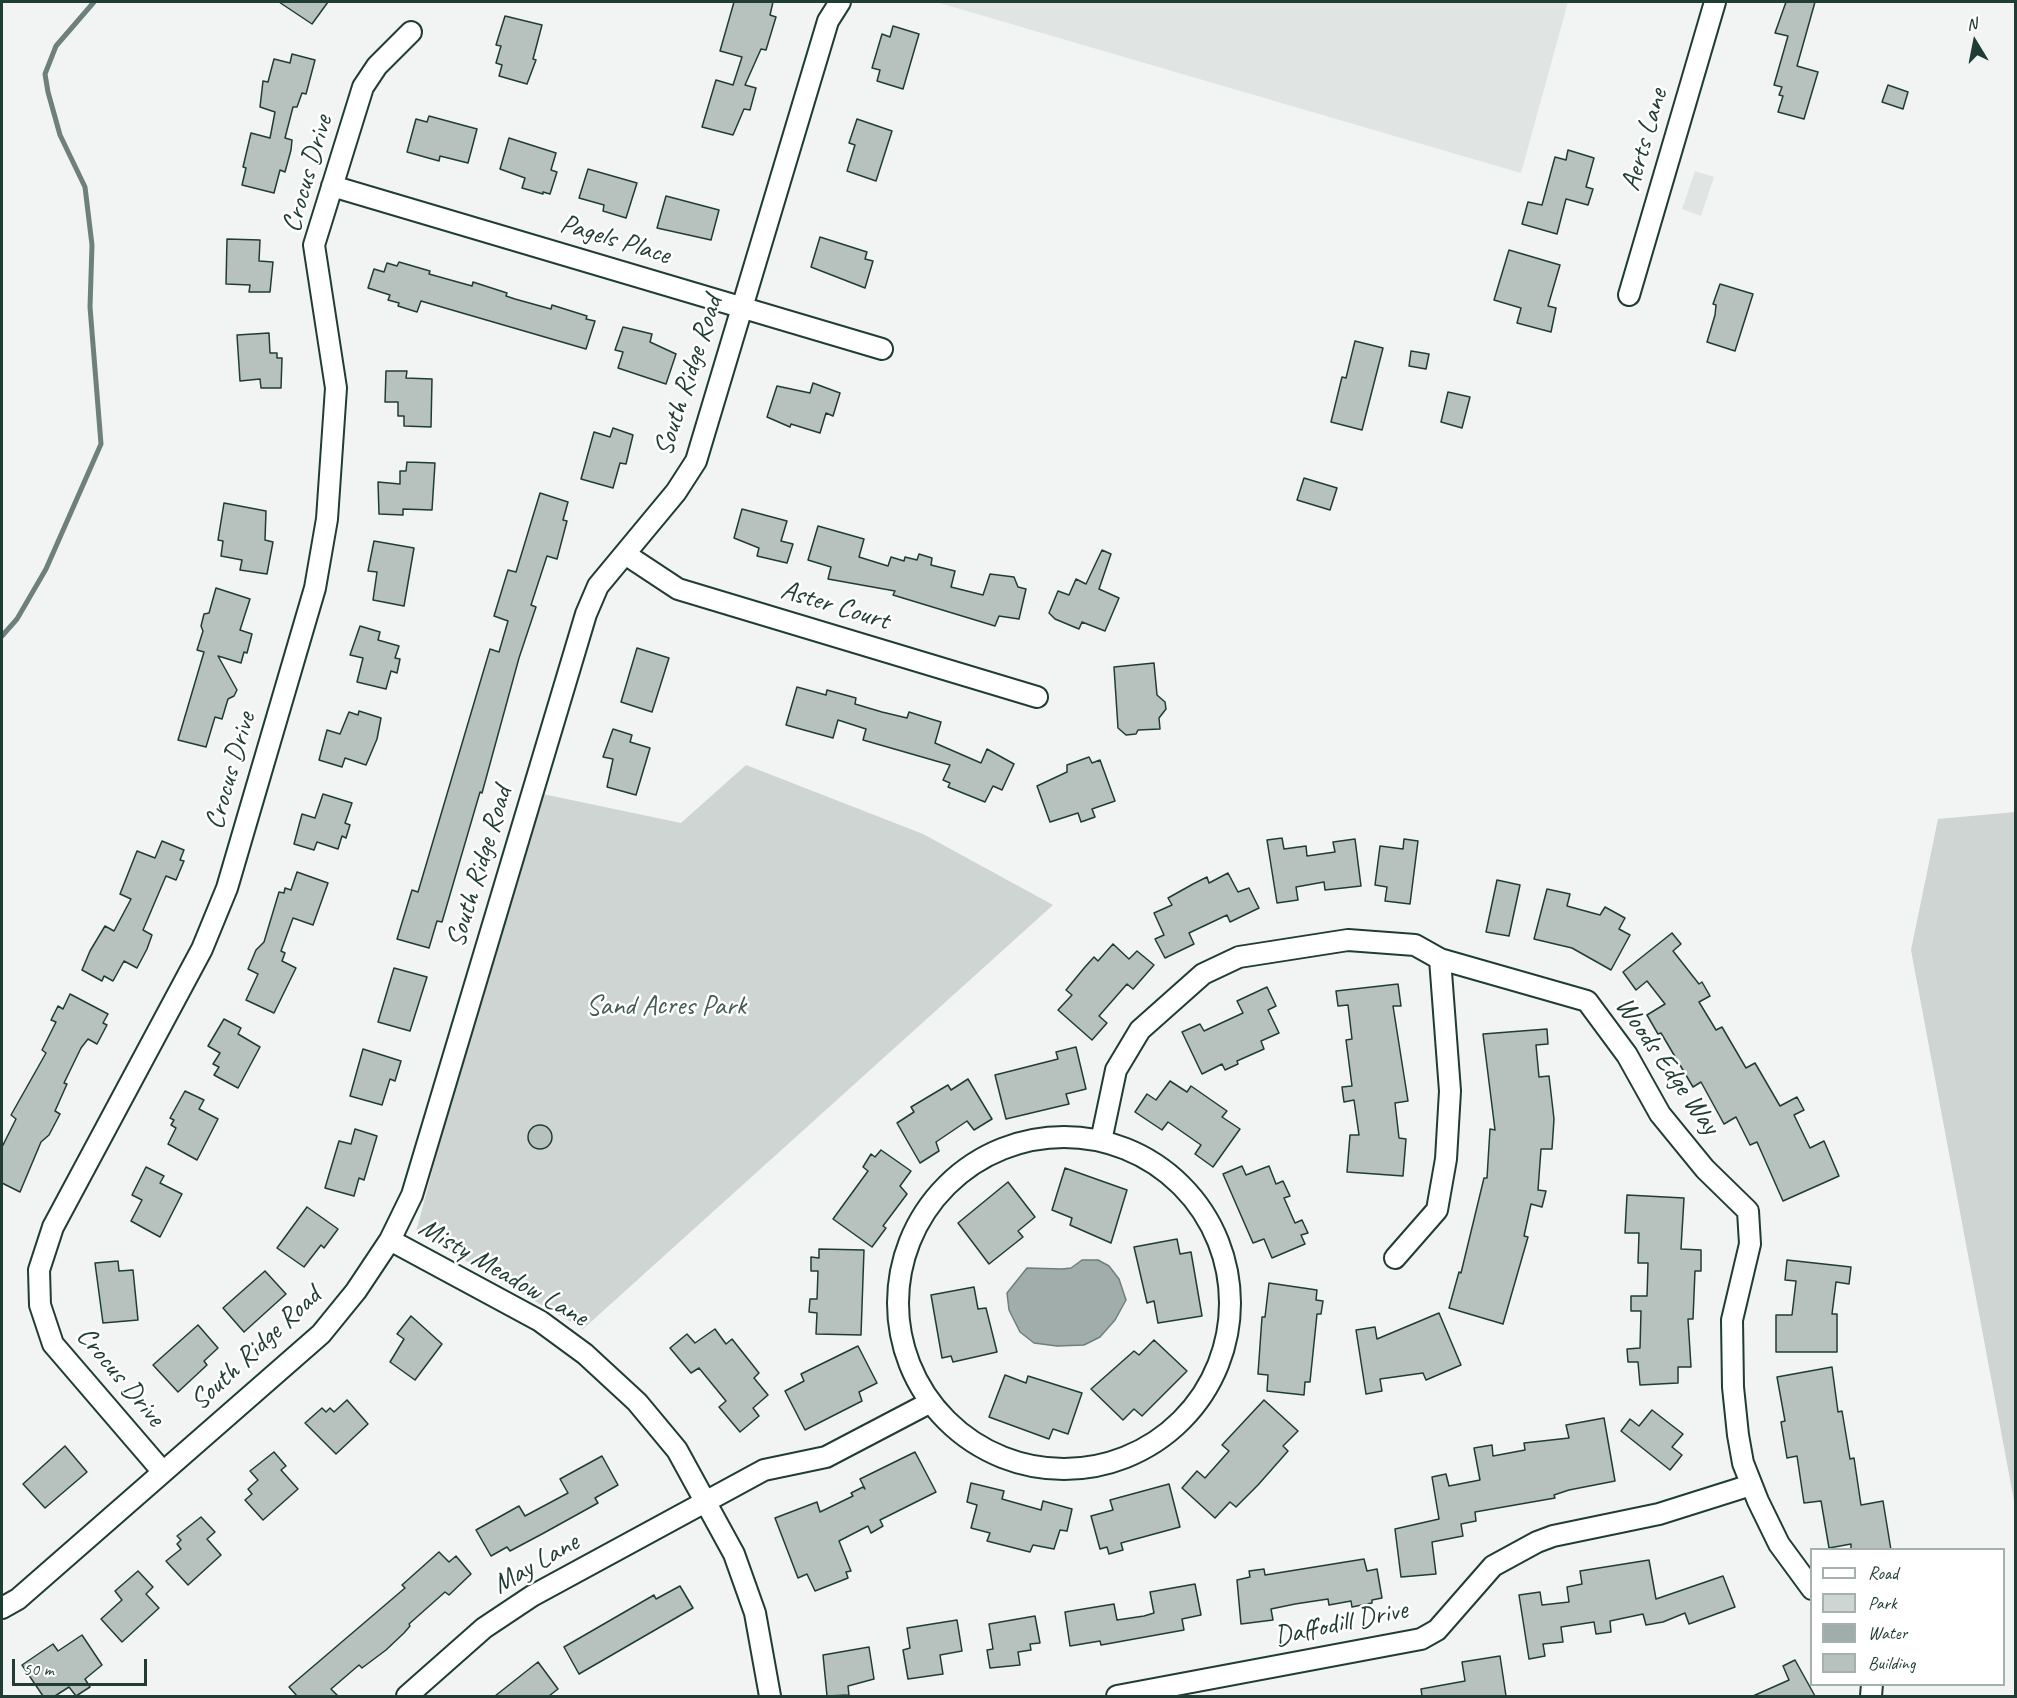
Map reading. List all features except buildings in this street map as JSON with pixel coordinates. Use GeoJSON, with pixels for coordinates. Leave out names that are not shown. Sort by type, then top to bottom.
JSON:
{"type":"FeatureCollection","features":[{"type":"Feature","properties":{"kind":"street","name":"South Ridge Road"},"geometry":{"type":"LineString","coordinates":[[2,1608],[18,1599],[321,1334],[356,1291],[390,1240],[412,1195],[586,614],[598,586],[676,492],[696,461],[829,11],[840,2]]}},
{"type":"Feature","properties":{"kind":"street","name":"Aerts Lane"},"geometry":{"type":"LineString","coordinates":[[1629,295],[1715,2]]}},
{"type":"Feature","properties":{"kind":"street","name":"Crocus Drive"},"geometry":{"type":"LineString","coordinates":[[163,1472],[53,1344],[40,1305],[39,1270],[53,1227],[202,949],[227,888],[315,588],[327,519],[336,388],[314,245],[363,87],[377,66],[411,32]]}},
{"type":"Feature","properties":{"kind":"street","name":"Pagels Place"},"geometry":{"type":"LineString","coordinates":[[332,186],[882,349]]}},
{"type":"Feature","properties":{"kind":"street","name":"Aster Court"},"geometry":{"type":"LineString","coordinates":[[625,554],[678,589],[1037,697]]}},
{"type":"Feature","properties":{"kind":"street","name":"Woods Edge Way"},"geometry":{"type":"LineString","coordinates":[[1101,1141],[1116,1070],[1140,1030],[1203,974],[1239,957],[1348,940],[1415,945],[1440,959],[1587,1001],[1627,1054],[1660,1114],[1705,1169],[1748,1211],[1750,1244],[1732,1320],[1733,1387],[1743,1463],[1779,1544],[1810,1586]]}},
{"type":"Feature","properties":{"kind":"street"},"geometry":{"type":"LineString","coordinates":[[1395,1258],[1437,1210],[1446,1159],[1450,1092],[1440,959]]}},
{"type":"Feature","properties":{"kind":"street"},"geometry":{"type":"LineString","coordinates":[[1048,1137],[1101,1141],[1138,1154],[1178,1181],[1216,1233],[1230,1285],[1226,1342],[1202,1397],[1155,1443],[1095,1467],[1030,1467],[977,1446],[929,1403],[906,1359],[896,1306],[905,1250],[937,1194],[985,1156],[1048,1137]]}},
{"type":"Feature","properties":{"kind":"street","name":"Misty Meadow Lane"},"geometry":{"type":"LineString","coordinates":[[390,1240],[540,1321],[585,1354],[637,1402],[670,1442],[707,1501],[734,1554],[755,1613],[770,1696]]}},
{"type":"Feature","properties":{"kind":"street","name":"May Lane"},"geometry":{"type":"LineString","coordinates":[[407,1696],[484,1628],[532,1596],[764,1470],[826,1457],[929,1403]]}},
{"type":"Feature","properties":{"kind":"street","name":"Daffodill Drive"},"geometry":{"type":"LineString","coordinates":[[1117,1696],[1421,1639],[1437,1630],[1493,1566],[1537,1542],[1553,1536],[1659,1514],[1751,1485]]}},
{"type":"Feature","properties":{"kind":"shaded area"},"geometry":{"type":"Polygon","coordinates":[[[936,2],[1568,2],[1521,173],[936,2]]]}},
{"type":"Feature","properties":{"kind":"shaded area"},"geometry":{"type":"Polygon","coordinates":[[[1695,171],[1714,177],[1701,216],[1682,209],[1695,171]]]}},
{"type":"Feature","properties":{"kind":"green space","name":"Sand Acres Park"},"geometry":{"type":"Polygon","coordinates":[[[746,765],[923,834],[1053,905],[583,1329],[416,1232],[533,792],[681,823],[746,765]]]}},
{"type":"Feature","properties":{"kind":"green space"},"geometry":{"type":"Polygon","coordinates":[[[2016,812],[2015,1506],[1911,950],[1938,819],[2016,812]]]}},
{"type":"Feature","properties":{"kind":"water"},"geometry":{"type":"Polygon","coordinates":[[[1082,1260],[1098,1260],[1109,1266],[1119,1279],[1126,1300],[1115,1320],[1100,1337],[1084,1345],[1057,1346],[1034,1343],[1020,1332],[1009,1310],[1007,1293],[1027,1268],[1071,1268],[1082,1260]]]}},
{"type":"Feature","properties":{"kind":"waterway"},"geometry":{"type":"LineString","coordinates":[[2,636],[17,619],[46,569],[101,444],[90,307],[92,245],[85,187],[60,135],[45,74],[56,46],[94,2]]}}]}
